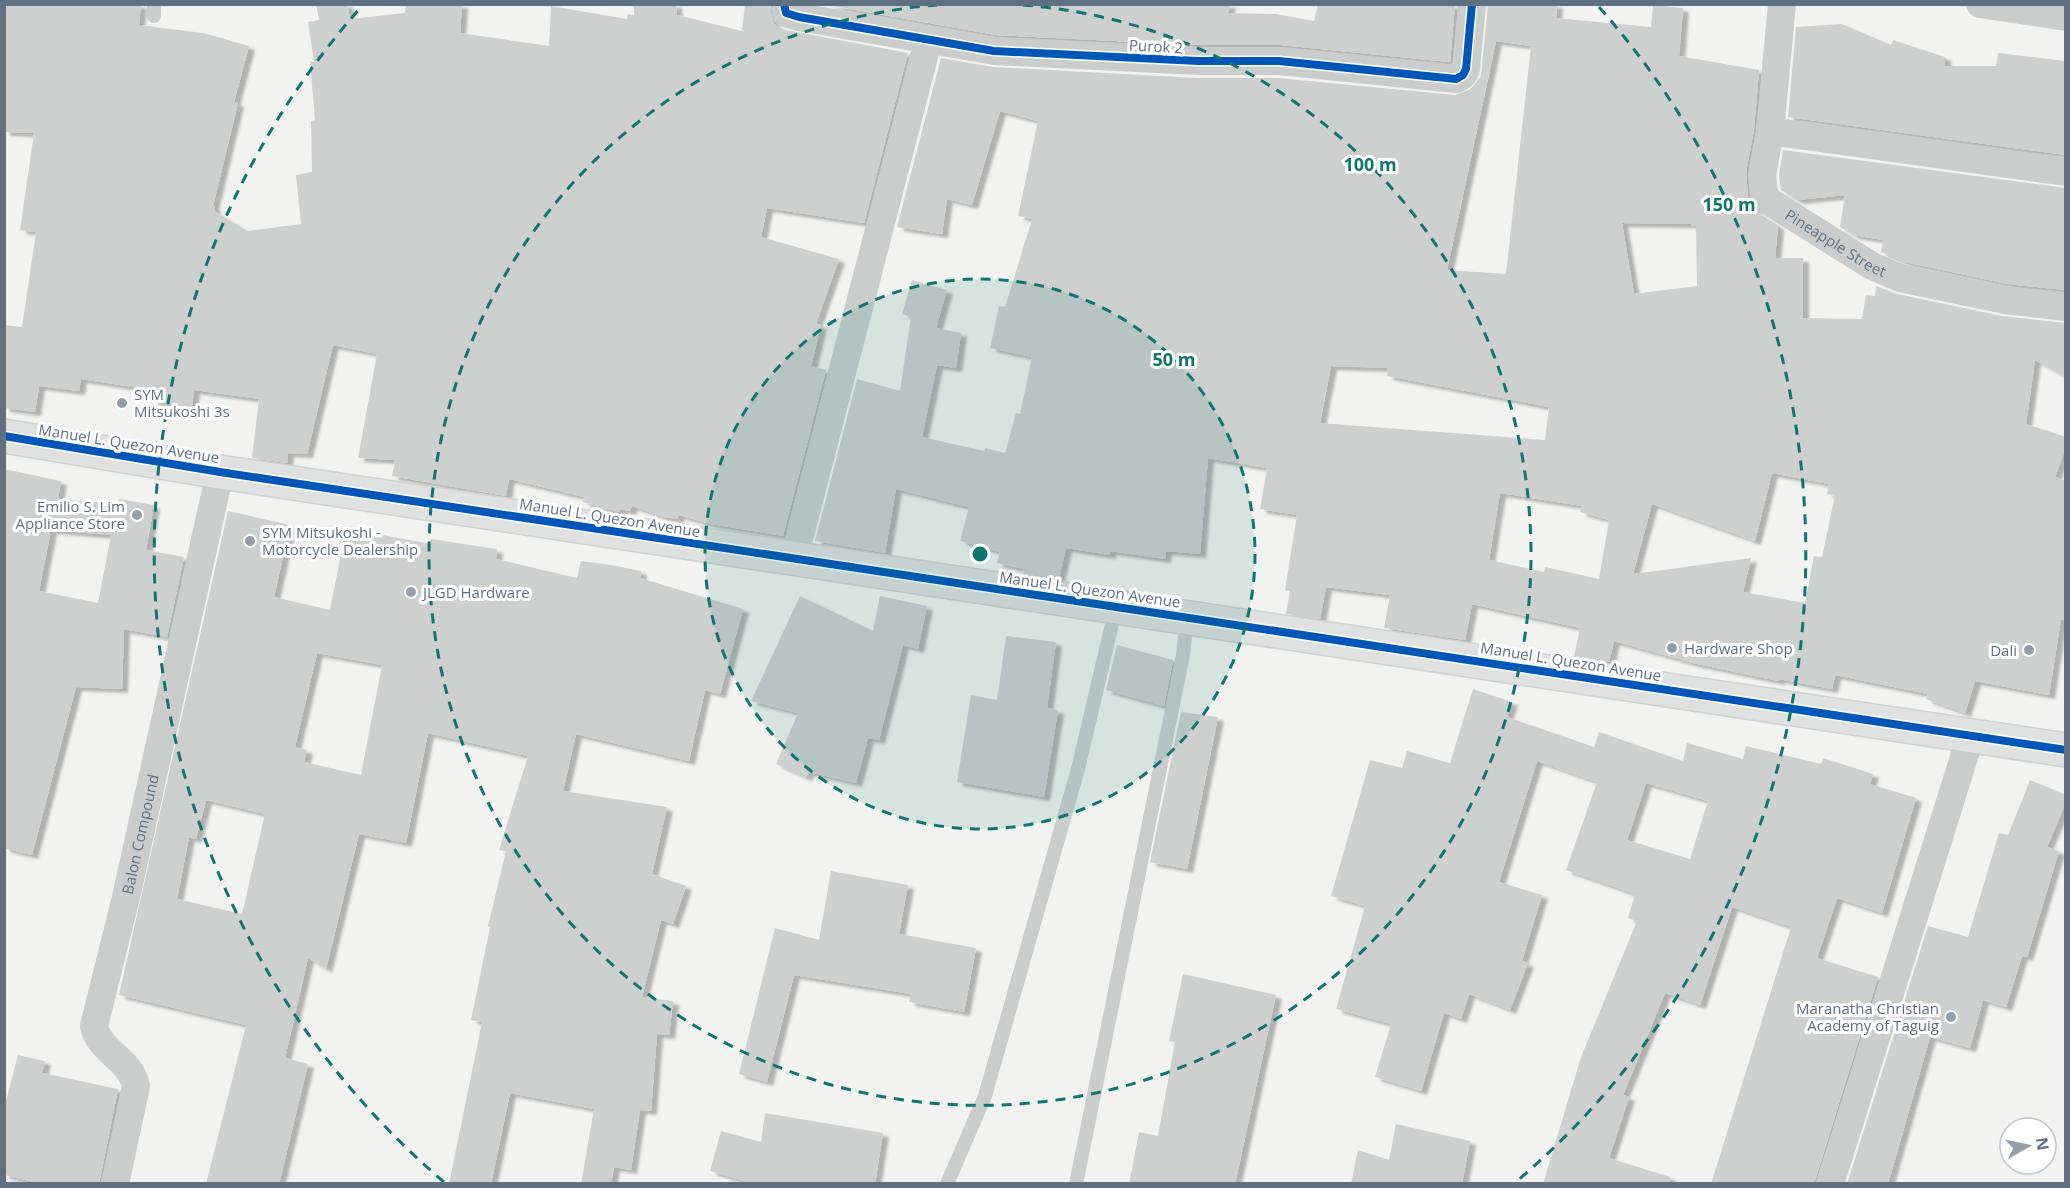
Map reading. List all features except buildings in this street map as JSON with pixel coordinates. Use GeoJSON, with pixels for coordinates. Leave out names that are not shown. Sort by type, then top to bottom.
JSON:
{"type":"FeatureCollection","features":[{"type":"Feature","properties":{"kind":"main road","name":"Manuel L. Quezon Avenue"},"geometry":{"type":"LineString","coordinates":[[4,436],[220,472],[2066,750]]}},
{"type":"Feature","properties":{"kind":"street","name":"Purok 2"},"geometry":{"type":"LineString","coordinates":[[784,4],[786,13],[799,17],[994,51],[1198,61],[1296,62],[1456,79],[1466,69],[1472,4]]}},
{"type":"Feature","properties":{"kind":"street","name":"Pineapple Street"},"geometry":{"type":"LineString","coordinates":[[1782,4],[1770,131],[1762,175],[1764,194],[1770,201],[1872,266],[1900,278],[2005,300],[2066,307]]}},
{"type":"Feature","properties":{"kind":"street"},"geometry":{"type":"LineString","coordinates":[[1980,4],[2066,17]]}},
{"type":"Feature","properties":{"kind":"street"},"geometry":{"type":"LineString","coordinates":[[794,558],[928,41]]}},
{"type":"Feature","properties":{"kind":"street"},"geometry":{"type":"LineString","coordinates":[[1770,131],[2066,172]]}},
{"type":"Feature","properties":{"kind":"street","name":"Balon Compound"},"geometry":{"type":"LineString","coordinates":[[115,1184],[136,1086],[135,1077],[102,1041],[94,1026],[126,897],[220,472]]}},
{"type":"Feature","properties":{"kind":"street"},"geometry":{"type":"LineString","coordinates":[[1830,1184],[1971,735]]}},
{"type":"Feature","properties":{"kind":"lane"},"geometry":{"type":"LineString","coordinates":[[947,1184],[985,1096],[1078,769],[1116,607]]}},
{"type":"Feature","properties":{"kind":"lane"},"geometry":{"type":"LineString","coordinates":[[1076,1184],[1183,655],[1187,617]]}},
{"type":"Feature","properties":{"kind":"cycle path"},"geometry":{"type":"LineString","coordinates":[[784,4],[786,13],[799,17],[994,51],[1198,61],[1279,61],[1456,79],[1463,75],[1466,69],[1472,4]]}},
{"type":"Feature","properties":{"kind":"cycle path"},"geometry":{"type":"LineString","coordinates":[[4,436],[220,472],[2066,750]]}},
{"type":"Feature","properties":{"kind":"place","name":"SYM Mitsukoshi 3s"},"geometry":{"type":"Point","coordinates":[122,403]}},
{"type":"Feature","properties":{"kind":"place","name":"Emilio S. Lim Appliance Store"},"geometry":{"type":"Point","coordinates":[137,515]}},
{"type":"Feature","properties":{"kind":"place","name":"SYM Mitsukoshi - Motorcycle Dealership"},"geometry":{"type":"Point","coordinates":[250,541]}},
{"type":"Feature","properties":{"kind":"place","name":"JLGD Hardware"},"geometry":{"type":"Point","coordinates":[411,592]}},
{"type":"Feature","properties":{"kind":"place","name":"Hardware Shop"},"geometry":{"type":"Point","coordinates":[1672,648]}},
{"type":"Feature","properties":{"kind":"place","name":"Dali"},"geometry":{"type":"Point","coordinates":[2029,650]}},
{"type":"Feature","properties":{"kind":"place","name":"Maranatha Christian Academy of Taguig"},"geometry":{"type":"Point","coordinates":[1951,1017]}}]}
